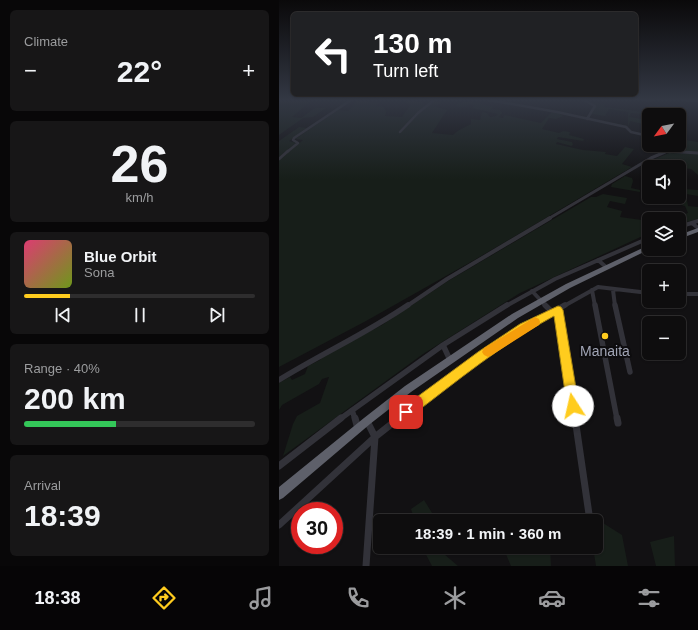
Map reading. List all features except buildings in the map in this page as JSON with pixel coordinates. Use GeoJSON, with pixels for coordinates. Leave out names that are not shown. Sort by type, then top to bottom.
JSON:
{"type":"FeatureCollection","features":[{"type":"Feature","properties":{"kind":"highway"},"geometry":{"type":"LineString","coordinates":[[686,234],[698,229]]}},
{"type":"Feature","properties":{"kind":"highway"},"geometry":{"type":"LineString","coordinates":[[279,494],[408,389],[515,316],[606,267],[642,250]]}},
{"type":"Feature","properties":{"kind":"street"},"geometry":{"type":"LineString","coordinates":[[279,159],[298,143],[293,140],[294,138],[311,126]]}},
{"type":"Feature","properties":{"kind":"street"},"geometry":{"type":"LineString","coordinates":[[400,132],[405,126]]}},
{"type":"Feature","properties":{"kind":"street"},"geometry":{"type":"LineString","coordinates":[[623,126],[631,132],[642,134]]}},
{"type":"Feature","properties":{"kind":"street"},"geometry":{"type":"LineString","coordinates":[[279,380],[313,359],[383,322],[447,279],[651,158],[665,152],[698,153]]}},
{"type":"Feature","properties":{"kind":"street"},"geometry":{"type":"LineString","coordinates":[[686,226],[698,221]]}},
{"type":"Feature","properties":{"kind":"street"},"geometry":{"type":"LineString","coordinates":[[692,224],[698,229]]}},
{"type":"Feature","properties":{"kind":"street"},"geometry":{"type":"LineString","coordinates":[[279,466],[352,410],[443,345],[491,314],[532,291],[642,241]]}},
{"type":"Feature","properties":{"kind":"street"},"geometry":{"type":"LineString","coordinates":[[598,260],[606,267]]}},
{"type":"Feature","properties":{"kind":"street"},"geometry":{"type":"LineString","coordinates":[[279,525],[375,437],[482,356],[524,328],[601,286],[613,290],[642,292]]}},
{"type":"Feature","properties":{"kind":"street"},"geometry":{"type":"LineString","coordinates":[[592,290],[618,423]]}},
{"type":"Feature","properties":{"kind":"street"},"geometry":{"type":"LineString","coordinates":[[613,290],[616,313],[630,372]]}},
{"type":"Feature","properties":{"kind":"street"},"geometry":{"type":"LineString","coordinates":[[532,291],[541,301],[555,311],[578,434],[589,514]]}},
{"type":"Feature","properties":{"kind":"street"},"geometry":{"type":"LineString","coordinates":[[686,294],[698,294]]}},
{"type":"Feature","properties":{"kind":"street"},"geometry":{"type":"LineString","coordinates":[[443,345],[450,360]]}},
{"type":"Feature","properties":{"kind":"street"},"geometry":{"type":"LineString","coordinates":[[352,410],[358,429]]}},
{"type":"Feature","properties":{"kind":"street"},"geometry":{"type":"LineString","coordinates":[[366,566],[375,437],[367,421]]}},
{"type":"Feature","properties":{"kind":"shaded area"},"geometry":{"type":"Polygon","coordinates":[[[279,126],[291,126],[279,135],[279,126]]]}},
{"type":"Feature","properties":{"kind":"shaded area"},"geometry":{"type":"Polygon","coordinates":[[[314,126],[436,126],[432,133],[453,135],[466,126],[544,126],[542,129],[559,133],[563,131],[570,132],[569,135],[584,139],[583,141],[558,137],[557,139],[572,142],[573,145],[571,146],[557,142],[556,144],[583,150],[606,152],[605,154],[617,156],[625,147],[634,149],[622,164],[632,167],[476,259],[366,321],[279,367],[279,160],[303,140],[295,139],[314,126]]]}},
{"type":"Feature","properties":{"kind":"shaded area"},"geometry":{"type":"Polygon","coordinates":[[[299,127],[307,128],[289,141],[296,143],[279,157],[279,141],[299,127]]]}},
{"type":"Feature","properties":{"kind":"shaded area"},"geometry":{"type":"Polygon","coordinates":[[[686,140],[698,142],[698,152],[686,152],[686,140]]]}},
{"type":"Feature","properties":{"kind":"shaded area"},"geometry":{"type":"Polygon","coordinates":[[[669,153],[698,154],[698,175],[691,169],[686,168],[686,160],[655,159],[669,153]]]}},
{"type":"Feature","properties":{"kind":"shaded area"},"geometry":{"type":"Polygon","coordinates":[[[625,176],[632,178],[633,181],[631,188],[640,190],[640,192],[611,187],[612,184],[625,176]]]}},
{"type":"Feature","properties":{"kind":"shaded area"},"geometry":{"type":"Polygon","coordinates":[[[686,189],[698,190],[698,196],[686,194],[686,189]]]}},
{"type":"Feature","properties":{"kind":"shaded area"},"geometry":{"type":"Polygon","coordinates":[[[603,194],[627,198],[625,204],[610,201],[607,207],[622,211],[620,217],[642,220],[642,236],[520,293],[423,354],[283,456],[297,416],[320,403],[329,377],[322,379],[319,384],[282,405],[279,410],[279,383],[290,377],[292,380],[305,374],[308,366],[320,360],[323,356],[382,325],[448,281],[591,197],[596,197],[603,194]]]}},
{"type":"Feature","properties":{"kind":"shaded area"},"geometry":{"type":"Polygon","coordinates":[[[686,194],[688,206],[698,207],[698,219],[686,222],[686,214],[688,213],[685,206],[678,204],[686,204],[686,194]]]}},
{"type":"Feature","properties":{"kind":"shaded area"},"geometry":{"type":"Polygon","coordinates":[[[424,500],[433,514],[413,514],[411,509],[424,500]]]}},
{"type":"Feature","properties":{"kind":"shaded area"},"geometry":{"type":"Polygon","coordinates":[[[603,523],[622,535],[628,566],[596,566],[594,554],[603,554],[603,523]]]}},
{"type":"Feature","properties":{"kind":"shaded area"},"geometry":{"type":"Polygon","coordinates":[[[674,536],[675,566],[656,566],[650,542],[674,536]]]}},
{"type":"Feature","properties":{"kind":"shaded area"},"geometry":{"type":"Polygon","coordinates":[[[426,554],[444,554],[458,566],[432,566],[426,554]]]}},
{"type":"Feature","properties":{"kind":"shaded area"},"geometry":{"type":"Polygon","coordinates":[[[506,554],[550,554],[551,566],[511,566],[506,554]]]}},
{"type":"Feature","properties":{"kind":"slow traffic"},"geometry":{"type":"LineString","coordinates":[[488,352],[535,322]]}},
{"type":"Feature","properties":{"kind":"place","name":"Manaita"},"geometry":{"type":"Point","coordinates":[605,336]}},
{"type":"Feature","properties":{"kind":"route"},"geometry":{"type":"LineString","coordinates":[[406,412],[482,356],[524,328],[551,312],[558,310],[573,406]]}}]}
